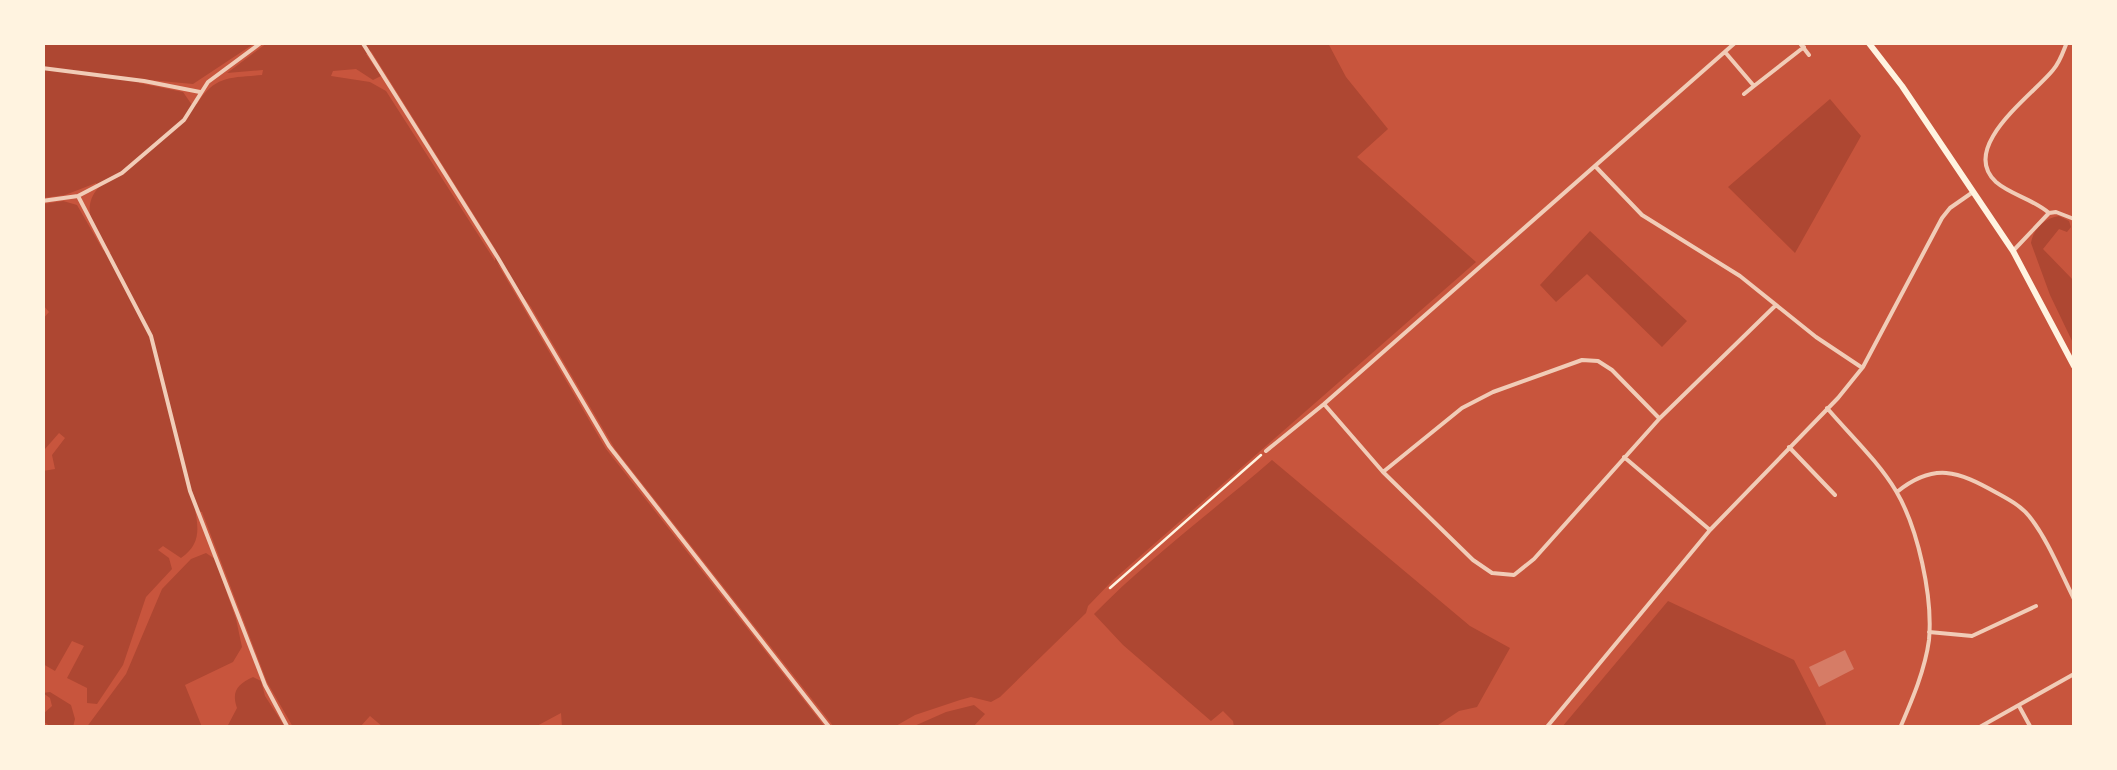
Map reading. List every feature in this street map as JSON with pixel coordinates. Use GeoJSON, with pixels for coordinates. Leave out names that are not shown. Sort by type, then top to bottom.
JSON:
{"type":"FeatureCollection","features":[{"type":"Feature","properties":{"kind":"main road"},"geometry":{"type":"LineString","coordinates":[[1868,42],[2013,252],[2074,366]]}},
{"type":"Feature","properties":{"kind":"street"},"geometry":{"type":"LineString","coordinates":[[42,201],[78,196],[122,172],[172,133],[208,82],[262,42]]}},
{"type":"Feature","properties":{"kind":"street"},"geometry":{"type":"LineString","coordinates":[[362,42],[498,258],[609,446],[830,728]]}},
{"type":"Feature","properties":{"kind":"street"},"geometry":{"type":"LineString","coordinates":[[1266,451],[1736,42]]}},
{"type":"Feature","properties":{"kind":"street"},"geometry":{"type":"LineString","coordinates":[[2067,42],[2052,71],[2004,120],[1985,151],[1986,168],[1998,184],[2049,213],[2074,219]]}},
{"type":"Feature","properties":{"kind":"street"},"geometry":{"type":"LineString","coordinates":[[1744,94],[1801,45],[1809,55]]}},
{"type":"Feature","properties":{"kind":"street"},"geometry":{"type":"LineString","coordinates":[[1725,52],[1754,86]]}},
{"type":"Feature","properties":{"kind":"street"},"geometry":{"type":"LineString","coordinates":[[42,68],[200,92]]}},
{"type":"Feature","properties":{"kind":"street"},"geometry":{"type":"LineString","coordinates":[[1595,166],[1642,215],[1740,276],[1862,368]]}},
{"type":"Feature","properties":{"kind":"street"},"geometry":{"type":"LineString","coordinates":[[1546,728],[1710,530],[1862,368],[1942,218],[1974,192]]}},
{"type":"Feature","properties":{"kind":"street"},"geometry":{"type":"LineString","coordinates":[[78,196],[151,336],[190,491],[265,685],[288,728]]}},
{"type":"Feature","properties":{"kind":"street"},"geometry":{"type":"LineString","coordinates":[[2013,252],[2049,213]]}},
{"type":"Feature","properties":{"kind":"street"},"geometry":{"type":"LineString","coordinates":[[1324,404],[1383,472],[1482,568],[1508,576],[1526,568],[1660,418],[1776,304]]}},
{"type":"Feature","properties":{"kind":"street"},"geometry":{"type":"LineString","coordinates":[[1383,472],[1462,408],[1582,360],[1598,361],[1612,370],[1660,418]]}},
{"type":"Feature","properties":{"kind":"street"},"geometry":{"type":"LineString","coordinates":[[1827,408],[1896,492],[1917,543],[1928,632],[1921,674],[1901,727]]}},
{"type":"Feature","properties":{"kind":"street"},"geometry":{"type":"LineString","coordinates":[[1789,447],[1835,495]]}},
{"type":"Feature","properties":{"kind":"street"},"geometry":{"type":"LineString","coordinates":[[1624,457],[1710,530]]}},
{"type":"Feature","properties":{"kind":"street"},"geometry":{"type":"LineString","coordinates":[[1896,492],[1926,474],[1947,471],[2002,496],[2026,512],[2074,599]]}},
{"type":"Feature","properties":{"kind":"street"},"geometry":{"type":"LineString","coordinates":[[1928,632],[1972,636],[2036,606]]}},
{"type":"Feature","properties":{"kind":"street"},"geometry":{"type":"LineString","coordinates":[[1978,728],[2074,674]]}},
{"type":"Feature","properties":{"kind":"street"},"geometry":{"type":"LineString","coordinates":[[2020,706],[2032,728]]}},
{"type":"Feature","properties":{"kind":"path"},"geometry":{"type":"LineString","coordinates":[[1110,588],[1266,451]]}},
{"type":"Feature","properties":{"kind":"shaded area"},"geometry":{"type":"Polygon","coordinates":[[[43,43],[255,43],[193,84],[139,79],[139,83],[183,92],[192,105],[217,83],[262,75],[263,70],[227,73],[267,43],[1328,43],[1346,77],[1388,129],[1357,157],[1476,262],[1113,580],[1086,613],[1000,697],[991,702],[971,697],[960,700],[915,715],[894,727],[834,727],[615,449],[531,307],[496,261],[606,449],[825,727],[562,727],[561,713],[535,727],[383,727],[370,716],[360,727],[293,727],[267,682],[202,512],[195,510],[197,537],[192,548],[181,558],[163,546],[158,550],[169,558],[172,569],[146,597],[123,665],[97,704],[87,703],[87,688],[67,678],[84,646],[72,641],[55,671],[43,664],[43,471],[55,469],[52,455],[65,438],[59,433],[43,447],[42,320],[49,312],[43,305],[43,204],[63,201],[77,205],[103,250],[111,253],[90,212],[99,187],[96,183],[65,195],[43,198],[43,43]],[[371,51],[366,54],[381,76],[373,80],[356,69],[333,71],[331,76],[370,82],[386,91],[495,261],[496,250],[371,51]]]}},
{"type":"Feature","properties":{"kind":"shaded area"},"geometry":{"type":"Polygon","coordinates":[[[1830,99],[1861,136],[1795,253],[1728,187],[1830,99]]]}},
{"type":"Feature","properties":{"kind":"shaded area"},"geometry":{"type":"Polygon","coordinates":[[[2059,216],[2069,221],[2071,227],[2067,232],[2059,229],[2043,249],[2074,281],[2074,345],[2031,243],[2040,225],[2059,216]]]}},
{"type":"Feature","properties":{"kind":"shaded area"},"geometry":{"type":"Polygon","coordinates":[[[1590,231],[1687,321],[1662,347],[1587,274],[1556,302],[1540,285],[1590,231]]]}},
{"type":"Feature","properties":{"kind":"shaded area"},"geometry":{"type":"Polygon","coordinates":[[[1272,460],[1470,626],[1510,648],[1477,707],[1459,711],[1435,727],[1234,727],[1223,711],[1211,721],[1123,645],[1094,614],[1272,460]]]}},
{"type":"Feature","properties":{"kind":"shaded area"},"geometry":{"type":"Polygon","coordinates":[[[206,553],[215,559],[242,647],[233,662],[185,685],[202,727],[86,728],[126,674],[162,589],[191,559],[206,553]]]}},
{"type":"Feature","properties":{"kind":"shaded area"},"geometry":{"type":"Polygon","coordinates":[[[1668,601],[1794,660],[1825,727],[1562,727],[1668,601]]]}},
{"type":"Feature","properties":{"kind":"shaded area"},"geometry":{"type":"Polygon","coordinates":[[[253,677],[261,681],[265,696],[285,727],[227,727],[237,708],[237,689],[253,677]]]}},
{"type":"Feature","properties":{"kind":"shaded area"},"geometry":{"type":"Polygon","coordinates":[[[50,692],[71,705],[73,727],[51,727],[43,721],[43,714],[52,706],[43,693],[50,692]]]}},
{"type":"Feature","properties":{"kind":"shaded area"},"geometry":{"type":"Polygon","coordinates":[[[974,705],[985,714],[973,727],[912,727],[946,712],[974,705]]]}},
{"type":"Feature","properties":{"kind":"building"},"geometry":{"type":"Polygon","coordinates":[[[1845,650],[1854,669],[1819,687],[1809,667],[1845,650]]]}}]}
